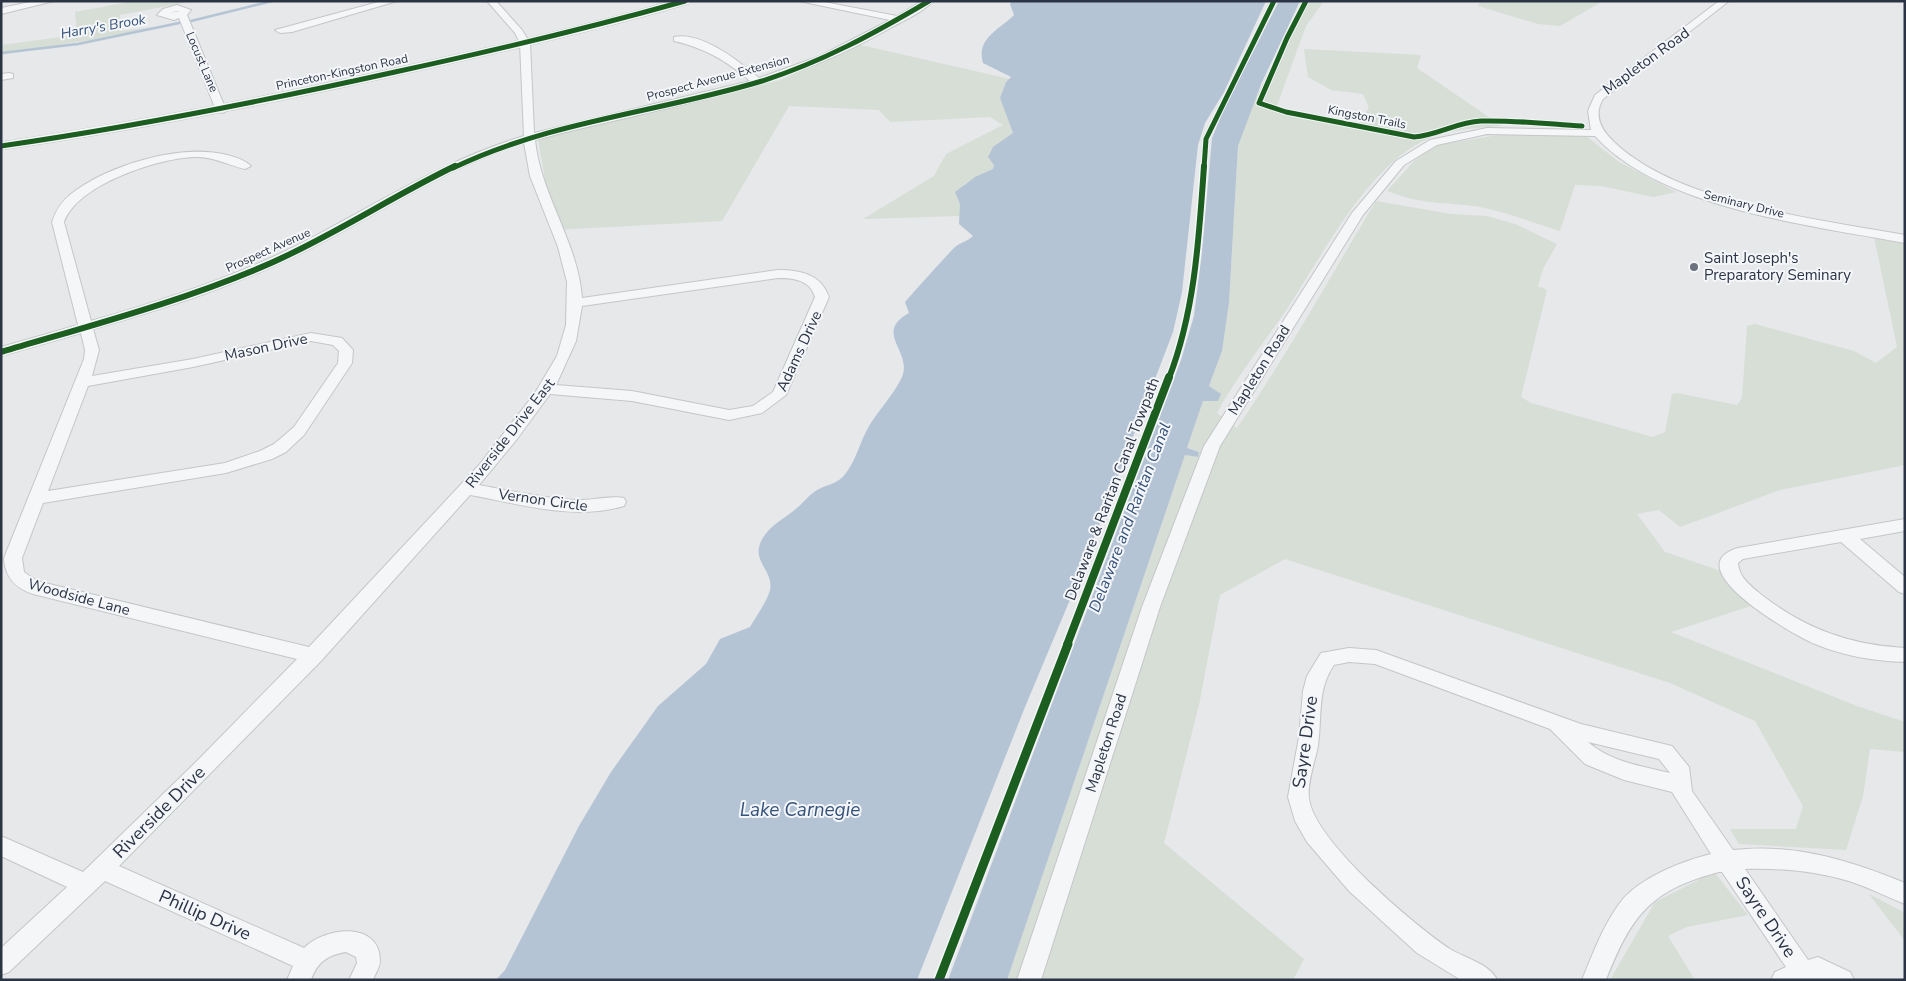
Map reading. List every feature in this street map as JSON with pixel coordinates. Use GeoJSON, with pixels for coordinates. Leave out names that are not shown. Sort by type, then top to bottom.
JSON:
{"type":"FeatureCollection","features":[{"type":"Feature","properties":{"kind":"main road","name":"Princeton-Kingston Road"},"geometry":{"type":"LineString","coordinates":[[1,146],[128,127],[222,110],[525,43],[685,1]]}},
{"type":"Feature","properties":{"kind":"street"},"geometry":{"type":"LineString","coordinates":[[1,11],[13,5],[50,1]]}},
{"type":"Feature","properties":{"kind":"street"},"geometry":{"type":"LineString","coordinates":[[280,30],[292,29],[393,1]]}},
{"type":"Feature","properties":{"kind":"street"},"geometry":{"type":"LineString","coordinates":[[492,1],[519,32],[525,43]]}},
{"type":"Feature","properties":{"kind":"street"},"geometry":{"type":"LineString","coordinates":[[803,1],[898,20]]}},
{"type":"Feature","properties":{"kind":"street","name":"Prospect Avenue Extension"},"geometry":{"type":"LineString","coordinates":[[531,138],[757,82],[830,56],[898,20],[929,1]]}},
{"type":"Feature","properties":{"kind":"street","name":"Mapleton Road"},"geometry":{"type":"LineString","coordinates":[[1029,980],[1151,607],[1212,446],[1358,214],[1400,163],[1410,155],[1434,142],[1486,131],[1598,133],[1593,120],[1592,109],[1599,96],[1725,1]]}},
{"type":"Feature","properties":{"kind":"street","name":"Locust Lane"},"geometry":{"type":"LineString","coordinates":[[182,15],[222,110]]}},
{"type":"Feature","properties":{"kind":"street"},"geometry":{"type":"LineString","coordinates":[[677,39],[692,40],[711,48],[757,82]]}},
{"type":"Feature","properties":{"kind":"street","name":"Riverside Drive East"},"geometry":{"type":"LineString","coordinates":[[314,656],[467,489],[547,389],[567,347],[576,304],[575,286],[571,262],[536,175],[531,138],[525,43]]}},
{"type":"Feature","properties":{"kind":"street","name":"Seminary Drive"},"geometry":{"type":"LineString","coordinates":[[1598,133],[1624,158],[1653,174],[1692,191],[1747,206],[1905,239]]}},
{"type":"Feature","properties":{"kind":"street","name":"Prospect Avenue"},"geometry":{"type":"LineString","coordinates":[[1,352],[84,328],[212,286],[272,262],[319,239],[442,172],[498,148],[531,138]]}},
{"type":"Feature","properties":{"kind":"street","name":"Woodside Lane"},"geometry":{"type":"LineString","coordinates":[[245,166],[230,158],[207,154],[173,157],[106,179],[70,200],[59,214],[58,222],[84,328],[92,350],[91,359],[13,558],[13,567],[16,576],[23,583],[33,588],[314,656]]}},
{"type":"Feature","properties":{"kind":"street","name":"Adams Drive"},"geometry":{"type":"LineString","coordinates":[[547,389],[632,396],[729,414],[757,410],[779,395],[822,297],[818,286],[812,281],[797,275],[778,274],[576,304]]}},
{"type":"Feature","properties":{"kind":"street","name":"Mason Drive"},"geometry":{"type":"LineString","coordinates":[[37,498],[226,468],[266,455],[280,448],[299,431],[345,363],[346,350],[338,341],[311,337],[193,364],[83,382]]}},
{"type":"Feature","properties":{"kind":"street","name":"Vernon Circle"},"geometry":{"type":"LineString","coordinates":[[467,489],[581,507],[601,507],[618,502]]}},
{"type":"Feature","properties":{"kind":"street"},"geometry":{"type":"LineString","coordinates":[[1905,525],[1738,554],[1729,561],[1728,567],[1735,581],[1769,610],[1793,626],[1834,645],[1875,655],[1905,655]]}},
{"type":"Feature","properties":{"kind":"street"},"geometry":{"type":"LineString","coordinates":[[1845,536],[1905,587]]}},
{"type":"Feature","properties":{"kind":"street","name":"Sayre Drive"},"geometry":{"type":"LineString","coordinates":[[1485,980],[1440,956],[1386,913],[1333,858],[1304,821],[1297,806],[1310,728],[1311,691],[1316,673],[1328,658],[1349,655],[1376,657],[1580,732],[1665,752],[1679,767],[1682,793],[1728,862],[1793,976],[1818,968],[1842,980]]}},
{"type":"Feature","properties":{"kind":"street","name":"Riverside Drive"},"geometry":{"type":"LineString","coordinates":[[1,964],[95,877],[314,656]]}},
{"type":"Feature","properties":{"kind":"street","name":"Sayre Drive"},"geometry":{"type":"LineString","coordinates":[[1551,722],[1592,758],[1624,771],[1680,785]]}},
{"type":"Feature","properties":{"kind":"street","name":"Phillip Drive"},"geometry":{"type":"LineString","coordinates":[[1,846],[95,877],[303,970],[326,945],[338,940],[349,939],[358,942],[368,953],[368,963],[361,980]]}},
{"type":"Feature","properties":{"kind":"street","name":"Sayre Drive"},"geometry":{"type":"LineString","coordinates":[[1594,980],[1607,945],[1631,907],[1662,881],[1701,865],[1766,858],[1812,864],[1852,872],[1905,894]]}},
{"type":"Feature","properties":{"kind":"shaded area"},"geometry":{"type":"Polygon","coordinates":[[[134,1],[194,1],[120,15],[120,31],[170,25],[1,55],[1,45],[77,35],[75,12],[134,1]]]}},
{"type":"Feature","properties":{"kind":"shaded area"},"geometry":{"type":"Polygon","coordinates":[[[1304,1],[1324,1],[1306,26],[1275,111],[1357,128],[1369,107],[1363,94],[1331,90],[1308,77],[1304,49],[1421,55],[1417,68],[1502,126],[1440,134],[1421,142],[1400,156],[1381,174],[1345,218],[1217,413],[1237,428],[1291,344],[1376,201],[1451,214],[1487,216],[1515,224],[1557,244],[1543,269],[1538,286],[1547,290],[1521,397],[1531,403],[1653,437],[1665,432],[1672,394],[1677,393],[1737,405],[1742,398],[1747,326],[1755,324],[1854,351],[1876,363],[1897,347],[1874,237],[1905,243],[1905,465],[1780,490],[1680,527],[1659,510],[1637,514],[1665,552],[1733,575],[1760,603],[1671,632],[1857,706],[1905,722],[1905,752],[1870,749],[1863,796],[1846,850],[1739,844],[1730,829],[1796,829],[1803,806],[1755,721],[1670,683],[1285,559],[1220,595],[1199,705],[1164,843],[1304,959],[1293,980],[1007,980],[1185,455],[1198,457],[1199,452],[1187,448],[1203,401],[1218,401],[1220,394],[1209,386],[1222,351],[1229,303],[1238,146],[1251,108],[1304,1]]]}},
{"type":"Feature","properties":{"kind":"shaded area"},"geometry":{"type":"Polygon","coordinates":[[[1480,1],[1603,1],[1560,26],[1538,24],[1478,6],[1480,1]]]}},
{"type":"Feature","properties":{"kind":"shaded area"},"geometry":{"type":"Polygon","coordinates":[[[856,44],[1010,79],[1006,82],[1000,98],[1013,133],[993,169],[964,184],[961,216],[863,219],[934,176],[946,154],[1003,125],[990,117],[890,122],[879,110],[789,106],[722,221],[554,230],[538,139],[780,80],[856,44]]]}},
{"type":"Feature","properties":{"kind":"shaded area"},"geometry":{"type":"Polygon","coordinates":[[[1504,134],[1586,136],[1619,162],[1676,192],[1653,197],[1601,186],[1575,185],[1560,231],[1485,208],[1420,200],[1387,191],[1416,159],[1438,145],[1504,134]]]}},
{"type":"Feature","properties":{"kind":"shaded area"},"geometry":{"type":"Polygon","coordinates":[[[1714,872],[1748,915],[1687,927],[1668,936],[1695,980],[1610,980],[1655,902],[1714,872]]]}},
{"type":"Feature","properties":{"kind":"shaded area"},"geometry":{"type":"Polygon","coordinates":[[[1869,894],[1905,913],[1905,941],[1869,894]]]}},
{"type":"Feature","properties":{"kind":"water","name":"Lake Carnegie"},"geometry":{"type":"Polygon","coordinates":[[[1012,1],[1266,1],[1224,92],[1205,123],[1198,145],[1182,292],[1173,332],[1077,583],[1025,707],[917,980],[496,980],[505,970],[579,826],[611,772],[658,706],[706,664],[720,639],[750,627],[761,609],[770,590],[769,578],[759,556],[760,544],[766,533],[814,492],[843,477],[853,462],[868,428],[900,381],[904,371],[903,362],[894,336],[894,329],[898,321],[909,313],[905,302],[955,247],[973,236],[959,224],[960,204],[955,192],[975,177],[993,169],[994,165],[988,157],[993,147],[1013,133],[1000,98],[1006,82],[1011,77],[983,63],[982,54],[983,47],[990,35],[1014,15],[1010,4],[1012,1]]]}},
{"type":"Feature","properties":{"kind":"water","name":"Delaware and Raritan Canal"},"geometry":{"type":"Polygon","coordinates":[[[1279,1],[1300,1],[1262,82],[1238,146],[1229,303],[1222,351],[1209,386],[1221,394],[1218,401],[1203,401],[1187,448],[1199,452],[1198,457],[1185,455],[1007,980],[948,980],[1181,360],[1194,316],[1202,252],[1212,138],[1223,111],[1279,1]]]}},
{"type":"Feature","properties":{"kind":"waterway","name":"Harry's Brook"},"geometry":{"type":"LineString","coordinates":[[191,21],[272,1]]}},
{"type":"Feature","properties":{"kind":"waterway","name":"Harry's Brook"},"geometry":{"type":"LineString","coordinates":[[1,53],[78,44],[179,23]]}},
{"type":"Feature","properties":{"kind":"cycle path"},"geometry":{"type":"LineString","coordinates":[[1,146],[206,112],[308,91],[548,37],[685,1]]}},
{"type":"Feature","properties":{"kind":"cycle path"},"geometry":{"type":"LineString","coordinates":[[1,352],[138,312],[239,276],[300,249],[410,189],[495,149],[541,135],[737,88],[805,66],[859,41],[929,1]]}},
{"type":"Feature","properties":{"kind":"cycle path","name":"Delaware & Raritan Canal Towpath"},"geometry":{"type":"LineString","coordinates":[[939,980],[1179,352],[1198,252],[1206,139],[1274,1]]}},
{"type":"Feature","properties":{"kind":"cycle path","name":"Kingston Trails"},"geometry":{"type":"LineString","coordinates":[[1306,1],[1287,38],[1259,103],[1286,112],[1414,137],[1429,136],[1459,124],[1481,121],[1582,126]]}},
{"type":"Feature","properties":{"kind":"place","name":"Saint Joseph's Preparatory Seminary"},"geometry":{"type":"Point","coordinates":[1694,267]}}]}
